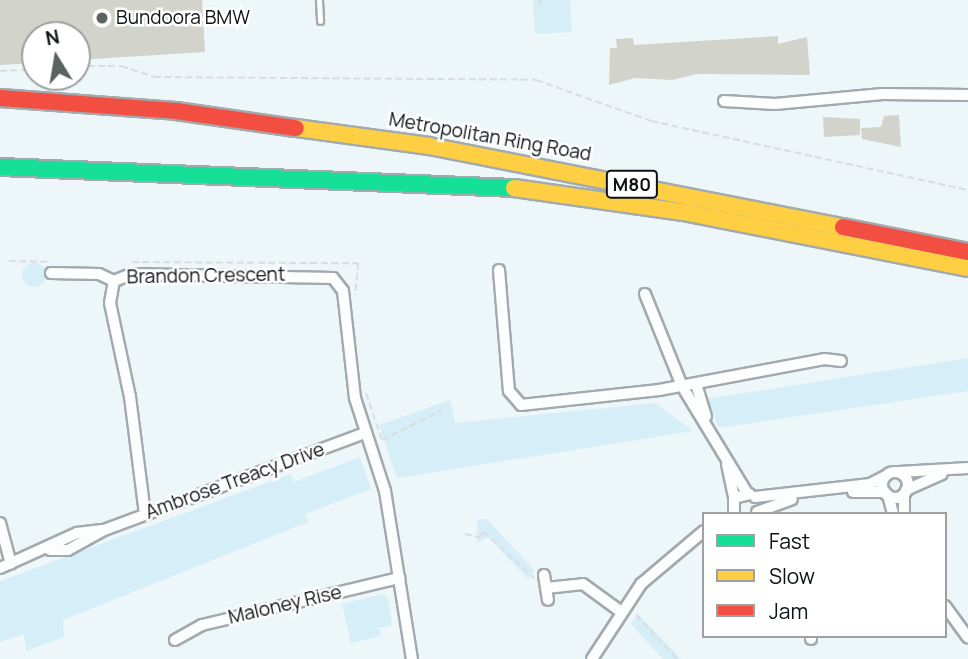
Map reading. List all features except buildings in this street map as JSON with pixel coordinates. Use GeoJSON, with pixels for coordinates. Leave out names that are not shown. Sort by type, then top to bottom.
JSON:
{"type":"FeatureCollection","features":[{"type":"Feature","properties":{"kind":"highway","name":"Metropolitan Ring Road"},"geometry":{"type":"LineString","coordinates":[[0,98],[176,111],[456,150],[968,252]]}},
{"type":"Feature","properties":{"kind":"highway","name":"M80"},"geometry":{"type":"LineString","coordinates":[[0,167],[364,178],[514,188],[696,215],[968,268]]}},
{"type":"Feature","properties":{"kind":"highway"},"geometry":{"type":"LineString","coordinates":[[0,180],[79,170]]}},
{"type":"Feature","properties":{"kind":"street"},"geometry":{"type":"LineString","coordinates":[[724,101],[789,103],[883,94],[968,93]]}},
{"type":"Feature","properties":{"kind":"street"},"geometry":{"type":"LineString","coordinates":[[499,270],[499,314],[514,401],[537,406],[696,384],[815,360],[841,361]]}},
{"type":"Feature","properties":{"kind":"street"},"geometry":{"type":"LineString","coordinates":[[51,273],[99,274],[114,281]]}},
{"type":"Feature","properties":{"kind":"street","name":"Brandon Crescent"},"geometry":{"type":"LineString","coordinates":[[145,514],[130,397],[110,303],[114,281],[131,274],[333,278],[343,291],[342,320],[365,433]]}},
{"type":"Feature","properties":{"kind":"street"},"geometry":{"type":"LineString","coordinates":[[645,294],[682,386],[751,495],[756,512]]}},
{"type":"Feature","properties":{"kind":"street"},"geometry":{"type":"LineString","coordinates":[[696,384],[709,426]]}},
{"type":"Feature","properties":{"kind":"street"},"geometry":{"type":"LineString","coordinates":[[365,433],[386,491],[412,659]]}},
{"type":"Feature","properties":{"kind":"street","name":"Ambrose Treacy Drive"},"geometry":{"type":"LineString","coordinates":[[5,566],[50,550],[77,533],[104,530],[365,433]]}},
{"type":"Feature","properties":{"kind":"street"},"geometry":{"type":"LineString","coordinates":[[726,458],[731,508],[751,495],[870,484],[899,472],[968,468]]}},
{"type":"Feature","properties":{"kind":"street"},"geometry":{"type":"LineString","coordinates":[[759,512],[807,496],[905,492],[955,470]]}},
{"type":"Feature","properties":{"kind":"street"},"geometry":{"type":"LineString","coordinates":[[899,472],[905,492],[904,512]]}},
{"type":"Feature","properties":{"kind":"street"},"geometry":{"type":"LineString","coordinates":[[884,477],[892,512]]}},
{"type":"Feature","properties":{"kind":"street"},"geometry":{"type":"LineString","coordinates":[[0,523],[5,566]]}},
{"type":"Feature","properties":{"kind":"street"},"geometry":{"type":"LineString","coordinates":[[592,659],[620,611],[700,535]]}},
{"type":"Feature","properties":{"kind":"street"},"geometry":{"type":"LineString","coordinates":[[544,575],[547,594],[583,584],[620,611]]}},
{"type":"Feature","properties":{"kind":"street","name":"Maloney Rise"},"geometry":{"type":"LineString","coordinates":[[174,640],[202,625],[399,578]]}},
{"type":"Feature","properties":{"kind":"street"},"geometry":{"type":"LineString","coordinates":[[947,609],[968,638]]}},
{"type":"Feature","properties":{"kind":"lane"},"geometry":{"type":"LineString","coordinates":[[318,0],[320,21]]}},
{"type":"Feature","properties":{"kind":"path"},"geometry":{"type":"LineString","coordinates":[[539,0],[540,5]]}},
{"type":"Feature","properties":{"kind":"path"},"geometry":{"type":"LineString","coordinates":[[91,66],[121,66],[154,77],[536,80],[651,121],[968,190]]}},
{"type":"Feature","properties":{"kind":"path"},"geometry":{"type":"LineString","coordinates":[[0,71],[21,69]]}},
{"type":"Feature","properties":{"kind":"path"},"geometry":{"type":"LineString","coordinates":[[9,261],[56,262]]}},
{"type":"Feature","properties":{"kind":"path"},"geometry":{"type":"LineString","coordinates":[[132,262],[358,263],[354,300]]}},
{"type":"Feature","properties":{"kind":"path"},"geometry":{"type":"LineString","coordinates":[[364,380],[382,440],[442,410]]}},
{"type":"Feature","properties":{"kind":"path"},"geometry":{"type":"LineString","coordinates":[[465,534],[479,537],[484,531],[547,594]]}},
{"type":"Feature","properties":{"kind":"path"},"geometry":{"type":"LineString","coordinates":[[636,615],[677,659]]}},
{"type":"Feature","properties":{"kind":"shaded area"},"geometry":{"type":"Polygon","coordinates":[[[533,0],[570,0],[572,32],[535,34],[533,0]]]}},
{"type":"Feature","properties":{"kind":"shaded area"},"geometry":{"type":"Polygon","coordinates":[[[34,263],[42,267],[46,275],[42,283],[34,287],[26,283],[22,275],[26,267],[34,263]]]}},
{"type":"Feature","properties":{"kind":"shaded area"},"geometry":{"type":"Polygon","coordinates":[[[968,358],[968,391],[719,428],[706,399],[968,358]]]}},
{"type":"Feature","properties":{"kind":"shaded area"},"geometry":{"type":"Polygon","coordinates":[[[450,400],[455,423],[655,403],[693,431],[397,478],[379,425],[450,400]]]}},
{"type":"Feature","properties":{"kind":"shaded area"},"geometry":{"type":"Polygon","coordinates":[[[360,457],[371,489],[305,514],[308,522],[63,620],[64,637],[26,651],[24,634],[0,642],[0,581],[291,474],[294,482],[360,457]]]}},
{"type":"Feature","properties":{"kind":"shaded area"},"geometry":{"type":"Polygon","coordinates":[[[487,519],[534,570],[528,579],[488,537],[477,543],[477,520],[487,519]]]}},
{"type":"Feature","properties":{"kind":"shaded area"},"geometry":{"type":"Polygon","coordinates":[[[382,594],[388,599],[392,625],[379,628],[381,636],[351,643],[342,604],[382,594]]]}},
{"type":"Feature","properties":{"kind":"shaded area"},"geometry":{"type":"Polygon","coordinates":[[[638,614],[681,659],[663,659],[631,624],[638,614]]]}},
{"type":"Feature","properties":{"kind":"traffic: fast"},"geometry":{"type":"LineString","coordinates":[[0,167],[514,188]]}},
{"type":"Feature","properties":{"kind":"traffic: slow"},"geometry":{"type":"LineString","coordinates":[[296,128],[429,146],[843,227]]}},
{"type":"Feature","properties":{"kind":"traffic: slow"},"geometry":{"type":"LineString","coordinates":[[514,188],[683,212],[968,268]]}},
{"type":"Feature","properties":{"kind":"traffic: jam"},"geometry":{"type":"LineString","coordinates":[[0,98],[176,111],[296,128]]}},
{"type":"Feature","properties":{"kind":"traffic: jam"},"geometry":{"type":"LineString","coordinates":[[843,227],[968,252]]}},
{"type":"Feature","properties":{"kind":"place","name":"Bundoora BMW"},"geometry":{"type":"Point","coordinates":[102,18]}}]}
